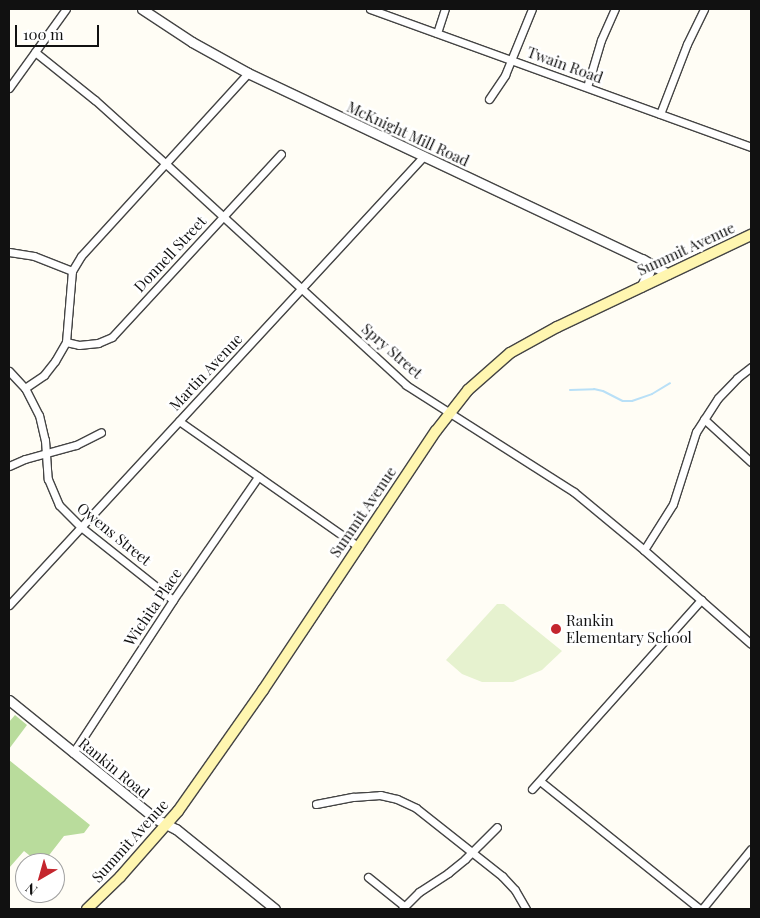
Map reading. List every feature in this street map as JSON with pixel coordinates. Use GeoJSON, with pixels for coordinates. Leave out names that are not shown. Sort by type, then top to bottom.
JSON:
{"type":"FeatureCollection","features":[{"type":"Feature","properties":{"kind":"main road","name":"Summit Avenue"},"geometry":{"type":"LineString","coordinates":[[88,909],[120,877],[167,824],[263,690],[448,413],[480,378],[510,353],[559,326],[751,235]]}},
{"type":"Feature","properties":{"kind":"street"},"geometry":{"type":"LineString","coordinates":[[9,88],[66,9]]}},
{"type":"Feature","properties":{"kind":"street","name":"McKnight Mill Road"},"geometry":{"type":"LineString","coordinates":[[142,9],[192,42],[248,73],[424,158],[642,259],[668,274]]}},
{"type":"Feature","properties":{"kind":"street","name":"Twain Road"},"geometry":{"type":"LineString","coordinates":[[370,9],[751,147]]}},
{"type":"Feature","properties":{"kind":"street"},"geometry":{"type":"LineString","coordinates":[[437,33],[445,9]]}},
{"type":"Feature","properties":{"kind":"street"},"geometry":{"type":"LineString","coordinates":[[489,99],[498,87],[511,60],[532,9]]}},
{"type":"Feature","properties":{"kind":"street"},"geometry":{"type":"LineString","coordinates":[[587,87],[601,40],[615,9]]}},
{"type":"Feature","properties":{"kind":"street"},"geometry":{"type":"LineString","coordinates":[[660,114],[687,44],[704,9]]}},
{"type":"Feature","properties":{"kind":"street","name":"Spry Street"},"geometry":{"type":"LineString","coordinates":[[35,52],[95,100],[406,384],[448,413],[574,492],[644,550],[751,644]]}},
{"type":"Feature","properties":{"kind":"street"},"geometry":{"type":"LineString","coordinates":[[24,388],[44,375],[56,361],[66,342],[72,271],[81,256],[248,73]]}},
{"type":"Feature","properties":{"kind":"street","name":"Donnell Street"},"geometry":{"type":"LineString","coordinates":[[66,342],[79,345],[98,343],[112,337],[281,154]]}},
{"type":"Feature","properties":{"kind":"street","name":"Martin Avenue"},"geometry":{"type":"LineString","coordinates":[[9,605],[424,158]]}},
{"type":"Feature","properties":{"kind":"street"},"geometry":{"type":"LineString","coordinates":[[9,252],[34,256],[72,271]]}},
{"type":"Feature","properties":{"kind":"street"},"geometry":{"type":"LineString","coordinates":[[641,287],[649,272],[642,259]]}},
{"type":"Feature","properties":{"kind":"street"},"geometry":{"type":"LineString","coordinates":[[644,550],[673,504],[696,432],[718,398],[736,378],[751,367]]}},
{"type":"Feature","properties":{"kind":"street","name":"Owens Street"},"geometry":{"type":"LineString","coordinates":[[9,372],[24,388],[39,415],[46,453],[48,479],[67,516],[173,600]]}},
{"type":"Feature","properties":{"kind":"street"},"geometry":{"type":"LineString","coordinates":[[704,419],[751,462]]}},
{"type":"Feature","properties":{"kind":"street"},"geometry":{"type":"LineString","coordinates":[[179,421],[359,547]]}},
{"type":"Feature","properties":{"kind":"street"},"geometry":{"type":"LineString","coordinates":[[9,466],[25,458],[76,445],[101,432]]}},
{"type":"Feature","properties":{"kind":"street","name":"Wichita Place"},"geometry":{"type":"LineString","coordinates":[[73,753],[173,600],[258,477]]}},
{"type":"Feature","properties":{"kind":"street"},"geometry":{"type":"LineString","coordinates":[[532,789],[701,600]]}},
{"type":"Feature","properties":{"kind":"street","name":"Rankin Road"},"geometry":{"type":"LineString","coordinates":[[9,700],[156,820],[176,829],[275,909]]}},
{"type":"Feature","properties":{"kind":"street"},"geometry":{"type":"LineString","coordinates":[[540,781],[701,909],[751,849]]}},
{"type":"Feature","properties":{"kind":"street"},"geometry":{"type":"LineString","coordinates":[[316,804],[353,796],[380,795],[397,799],[416,808],[502,876],[515,890],[526,909]]}},
{"type":"Feature","properties":{"kind":"street"},"geometry":{"type":"LineString","coordinates":[[368,877],[403,908],[419,892],[448,873],[497,827]]}},
{"type":"Feature","properties":{"kind":"green space"},"geometry":{"type":"Polygon","coordinates":[[[497,604],[504,604],[562,651],[542,670],[513,682],[482,682],[462,674],[446,660],[497,604]]]}},
{"type":"Feature","properties":{"kind":"green space"},"geometry":{"type":"Polygon","coordinates":[[[15,715],[27,725],[9,749],[9,722],[15,715]]]}},
{"type":"Feature","properties":{"kind":"green space"},"geometry":{"type":"Polygon","coordinates":[[[9,760],[90,825],[84,833],[64,836],[51,853],[26,853],[24,851],[22,853],[15,853],[15,861],[9,868],[9,760]]]}},
{"type":"Feature","properties":{"kind":"waterway"},"geometry":{"type":"LineString","coordinates":[[570,390],[594,389],[603,391],[623,401],[632,401],[652,394],[670,383]]}},
{"type":"Feature","properties":{"kind":"place","name":"Rankin Elementary School"},"geometry":{"type":"Point","coordinates":[556,629]}}]}
